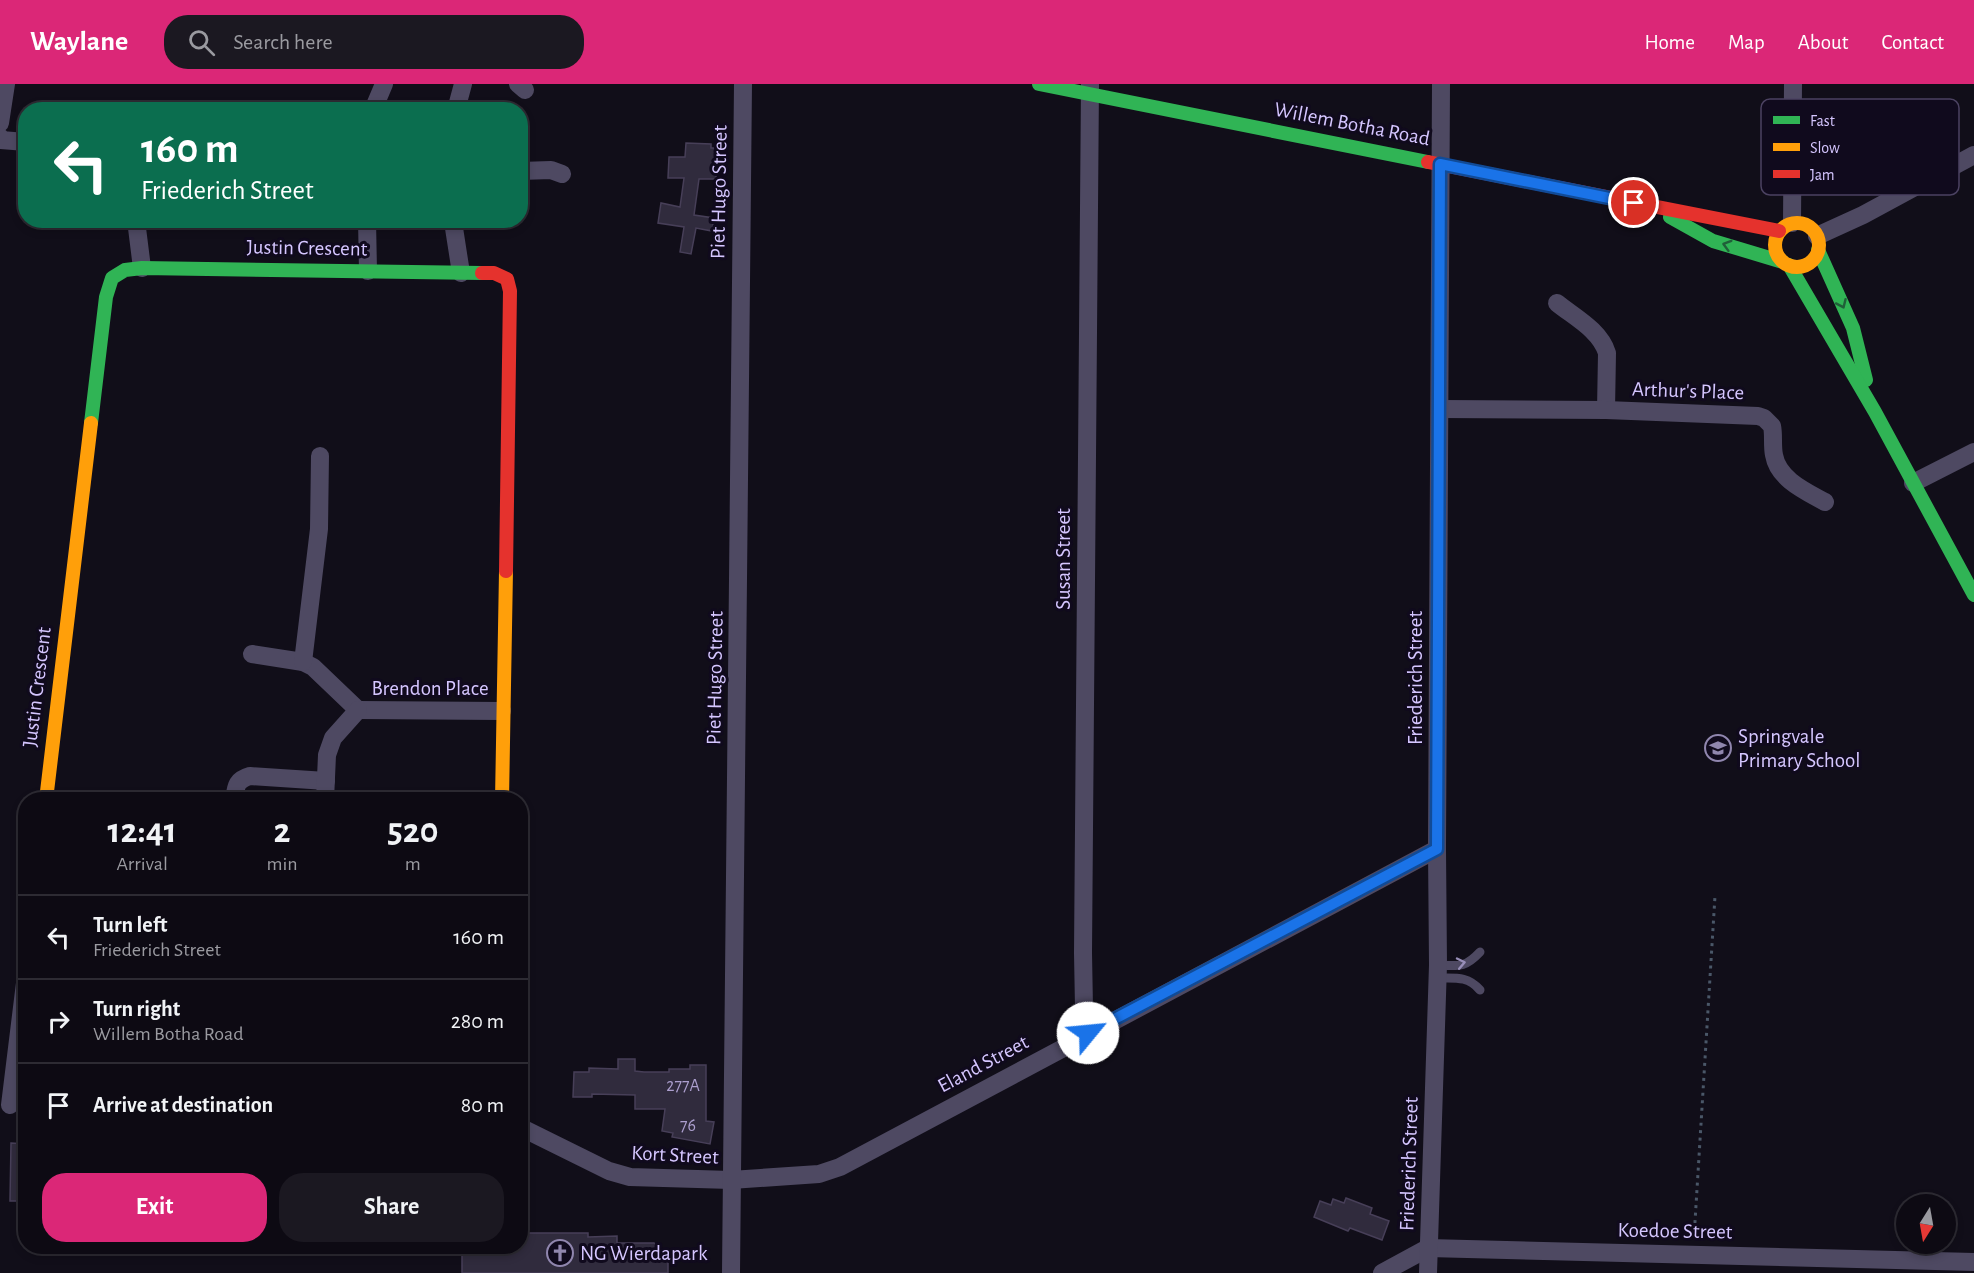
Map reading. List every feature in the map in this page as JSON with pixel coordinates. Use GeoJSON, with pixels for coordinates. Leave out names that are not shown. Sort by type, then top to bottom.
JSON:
{"type":"FeatureCollection","features":[{"type":"Feature","properties":{"kind":"street"},"geometry":{"type":"LineString","coordinates":[[0,123],[6,84]]}},
{"type":"Feature","properties":{"kind":"street"},"geometry":{"type":"LineString","coordinates":[[376,102],[384,84]]}},
{"type":"Feature","properties":{"kind":"street"},"geometry":{"type":"LineString","coordinates":[[458,102],[463,84]]}},
{"type":"Feature","properties":{"kind":"street","name":"Piet Hugo Street"},"geometry":{"type":"LineString","coordinates":[[731,1273],[743,84]]}},
{"type":"Feature","properties":{"kind":"street","name":"Willem Botha Road"},"geometry":{"type":"LineString","coordinates":[[1039,84],[1089,89],[1656,208],[1786,227]]}},
{"type":"Feature","properties":{"kind":"street","name":"Friederich Street"},"geometry":{"type":"LineString","coordinates":[[1428,1273],[1438,971],[1441,84]]}},
{"type":"Feature","properties":{"kind":"street"},"geometry":{"type":"LineString","coordinates":[[1792,99],[1793,84]]}},
{"type":"Feature","properties":{"kind":"street","name":"Susan Street"},"geometry":{"type":"LineString","coordinates":[[1088,1033],[1084,1008],[1083,953],[1089,89]]}},
{"type":"Feature","properties":{"kind":"street"},"geometry":{"type":"LineString","coordinates":[[0,137],[2,140],[18,141]]}},
{"type":"Feature","properties":{"kind":"street"},"geometry":{"type":"LineString","coordinates":[[1959,163],[1974,155]]}},
{"type":"Feature","properties":{"kind":"street"},"geometry":{"type":"LineString","coordinates":[[528,171],[551,170],[562,174]]}},
{"type":"Feature","properties":{"kind":"street"},"geometry":{"type":"LineString","coordinates":[[1786,227],[1788,195]]}},
{"type":"Feature","properties":{"kind":"street"},"geometry":{"type":"LineString","coordinates":[[1786,263],[1795,266],[1807,264],[1815,256],[1817,243],[1900,195]]}},
{"type":"Feature","properties":{"kind":"street","name":"Willem Botha Road"},"geometry":{"type":"LineString","coordinates":[[1656,208],[1713,241],[1786,263]]}},
{"type":"Feature","properties":{"kind":"street"},"geometry":{"type":"LineString","coordinates":[[1875,412],[1853,328],[1809,226],[1800,223],[1786,227],[1775,238],[1778,255],[1786,263],[1875,412],[1913,483],[1966,561],[1974,595]]}},
{"type":"Feature","properties":{"kind":"street"},"geometry":{"type":"LineString","coordinates":[[136,228],[142,268]]}},
{"type":"Feature","properties":{"kind":"street"},"geometry":{"type":"LineString","coordinates":[[366,228],[368,271]]}},
{"type":"Feature","properties":{"kind":"street"},"geometry":{"type":"LineString","coordinates":[[454,228],[460,273]]}},
{"type":"Feature","properties":{"kind":"street","name":"Justin Crescent"},"geometry":{"type":"LineString","coordinates":[[47,792],[106,297],[112,278],[125,270],[142,268],[494,273],[507,279],[510,285],[502,792]]}},
{"type":"Feature","properties":{"kind":"street","name":"Arthur's Place"},"geometry":{"type":"LineString","coordinates":[[1557,303],[1596,334],[1605,347],[1607,353],[1606,410]]}},
{"type":"Feature","properties":{"kind":"street","name":"Arthur's Place"},"geometry":{"type":"LineString","coordinates":[[1440,409],[1606,410],[1764,418],[1772,426],[1774,455],[1778,466],[1793,484],[1825,502]]}},
{"type":"Feature","properties":{"kind":"street"},"geometry":{"type":"LineString","coordinates":[[1913,483],[1974,452]]}},
{"type":"Feature","properties":{"kind":"street"},"geometry":{"type":"LineString","coordinates":[[303,662],[320,519],[320,456]]}},
{"type":"Feature","properties":{"kind":"street"},"geometry":{"type":"LineString","coordinates":[[235,792],[236,785],[241,779],[250,776],[325,790],[327,755],[333,738],[358,710],[320,672],[303,662],[252,654]]}},
{"type":"Feature","properties":{"kind":"street","name":"Brendon Place"},"geometry":{"type":"LineString","coordinates":[[358,710],[502,711]]}},
{"type":"Feature","properties":{"kind":"street","name":"Eland Street"},"geometry":{"type":"LineString","coordinates":[[731,1180],[819,1174],[833,1170],[1437,849]]}},
{"type":"Feature","properties":{"kind":"street"},"geometry":{"type":"LineString","coordinates":[[12,1105],[18,1049]]}},
{"type":"Feature","properties":{"kind":"street","name":"Kort Street"},"geometry":{"type":"LineString","coordinates":[[528,1131],[619,1174],[630,1177],[731,1180]]}},
{"type":"Feature","properties":{"kind":"street","name":"Koedoe Street"},"geometry":{"type":"LineString","coordinates":[[1382,1273],[1428,1248],[1974,1262]]}},
{"type":"Feature","properties":{"kind":"lane"},"geometry":{"type":"LineString","coordinates":[[1438,971],[1461,966],[1473,960],[1480,952]]}},
{"type":"Feature","properties":{"kind":"lane"},"geometry":{"type":"LineString","coordinates":[[1438,971],[1473,982],[1480,990]]}},
{"type":"Feature","properties":{"kind":"path"},"geometry":{"type":"LineString","coordinates":[[1693,1254],[1715,896]]}},
{"type":"Feature","properties":{"kind":"building"},"geometry":{"type":"Polygon","coordinates":[[[686,143],[711,144],[711,148],[717,148],[716,179],[699,179],[694,215],[714,218],[712,231],[696,228],[691,254],[680,252],[684,227],[658,223],[661,203],[680,207],[684,178],[668,178],[669,157],[685,157],[686,143]]]}},
{"type":"Feature","properties":{"kind":"building"},"geometry":{"type":"Polygon","coordinates":[[[618,1059],[635,1059],[635,1071],[644,1072],[669,1072],[669,1069],[690,1069],[690,1065],[706,1065],[706,1121],[714,1122],[710,1144],[672,1137],[673,1133],[662,1131],[665,1109],[635,1109],[635,1095],[592,1094],[592,1097],[573,1097],[574,1072],[589,1072],[589,1068],[618,1069],[618,1059]]]}},
{"type":"Feature","properties":{"kind":"building"},"geometry":{"type":"Polygon","coordinates":[[[11,1143],[18,1143],[18,1201],[10,1201],[11,1143]]]}},
{"type":"Feature","properties":{"kind":"building"},"geometry":{"type":"Polygon","coordinates":[[[1346,1198],[1372,1208],[1370,1214],[1389,1221],[1382,1240],[1350,1228],[1348,1231],[1314,1217],[1320,1201],[1331,1205],[1333,1199],[1344,1203],[1346,1198]]]}},
{"type":"Feature","properties":{"kind":"building","name":"NG Wierdapark"},"geometry":{"type":"Polygon","coordinates":[[[528,1233],[588,1233],[588,1237],[617,1236],[617,1243],[654,1243],[668,1257],[668,1273],[462,1273],[462,1254],[528,1254],[528,1233]]]}},
{"type":"Feature","properties":{"kind":"traffic: fast"},"geometry":{"type":"LineString","coordinates":[[1039,84],[1428,162]]}},
{"type":"Feature","properties":{"kind":"traffic: fast"},"geometry":{"type":"LineString","coordinates":[[1670,217],[1713,241],[1783,262]]}},
{"type":"Feature","properties":{"kind":"traffic: fast"},"geometry":{"type":"LineString","coordinates":[[1818,250],[1853,328],[1866,380]]}},
{"type":"Feature","properties":{"kind":"traffic: fast"},"geometry":{"type":"LineString","coordinates":[[1789,265],[1875,412],[1974,595]]}},
{"type":"Feature","properties":{"kind":"traffic: fast"},"geometry":{"type":"LineString","coordinates":[[91,423],[106,297],[112,278],[125,270],[142,268],[482,273]]}},
{"type":"Feature","properties":{"kind":"traffic: slow"},"geometry":{"type":"LineString","coordinates":[[1797,223],[1812,230],[1819,245],[1812,260],[1797,267],[1782,260],[1775,245],[1782,230],[1797,223]]}},
{"type":"Feature","properties":{"kind":"traffic: slow"},"geometry":{"type":"LineString","coordinates":[[47,792],[91,423]]}},
{"type":"Feature","properties":{"kind":"traffic: slow"},"geometry":{"type":"LineString","coordinates":[[502,792],[506,571]]}},
{"type":"Feature","properties":{"kind":"traffic: jam"},"geometry":{"type":"LineString","coordinates":[[1428,162],[1779,231]]}},
{"type":"Feature","properties":{"kind":"traffic: jam"},"geometry":{"type":"LineString","coordinates":[[482,273],[494,273],[507,279],[510,291],[506,571]]}},
{"type":"Feature","properties":{"kind":"place","name":"Springvale Primary School"},"geometry":{"type":"Point","coordinates":[1718,748]}},
{"type":"Feature","properties":{"kind":"place","name":"NG Wierdapark"},"geometry":{"type":"Point","coordinates":[560,1253]}},
{"type":"Feature","properties":{"kind":"route"},"geometry":{"type":"LineString","coordinates":[[1088,1033],[1437,849],[1440,164],[1634,203]]}}]}
